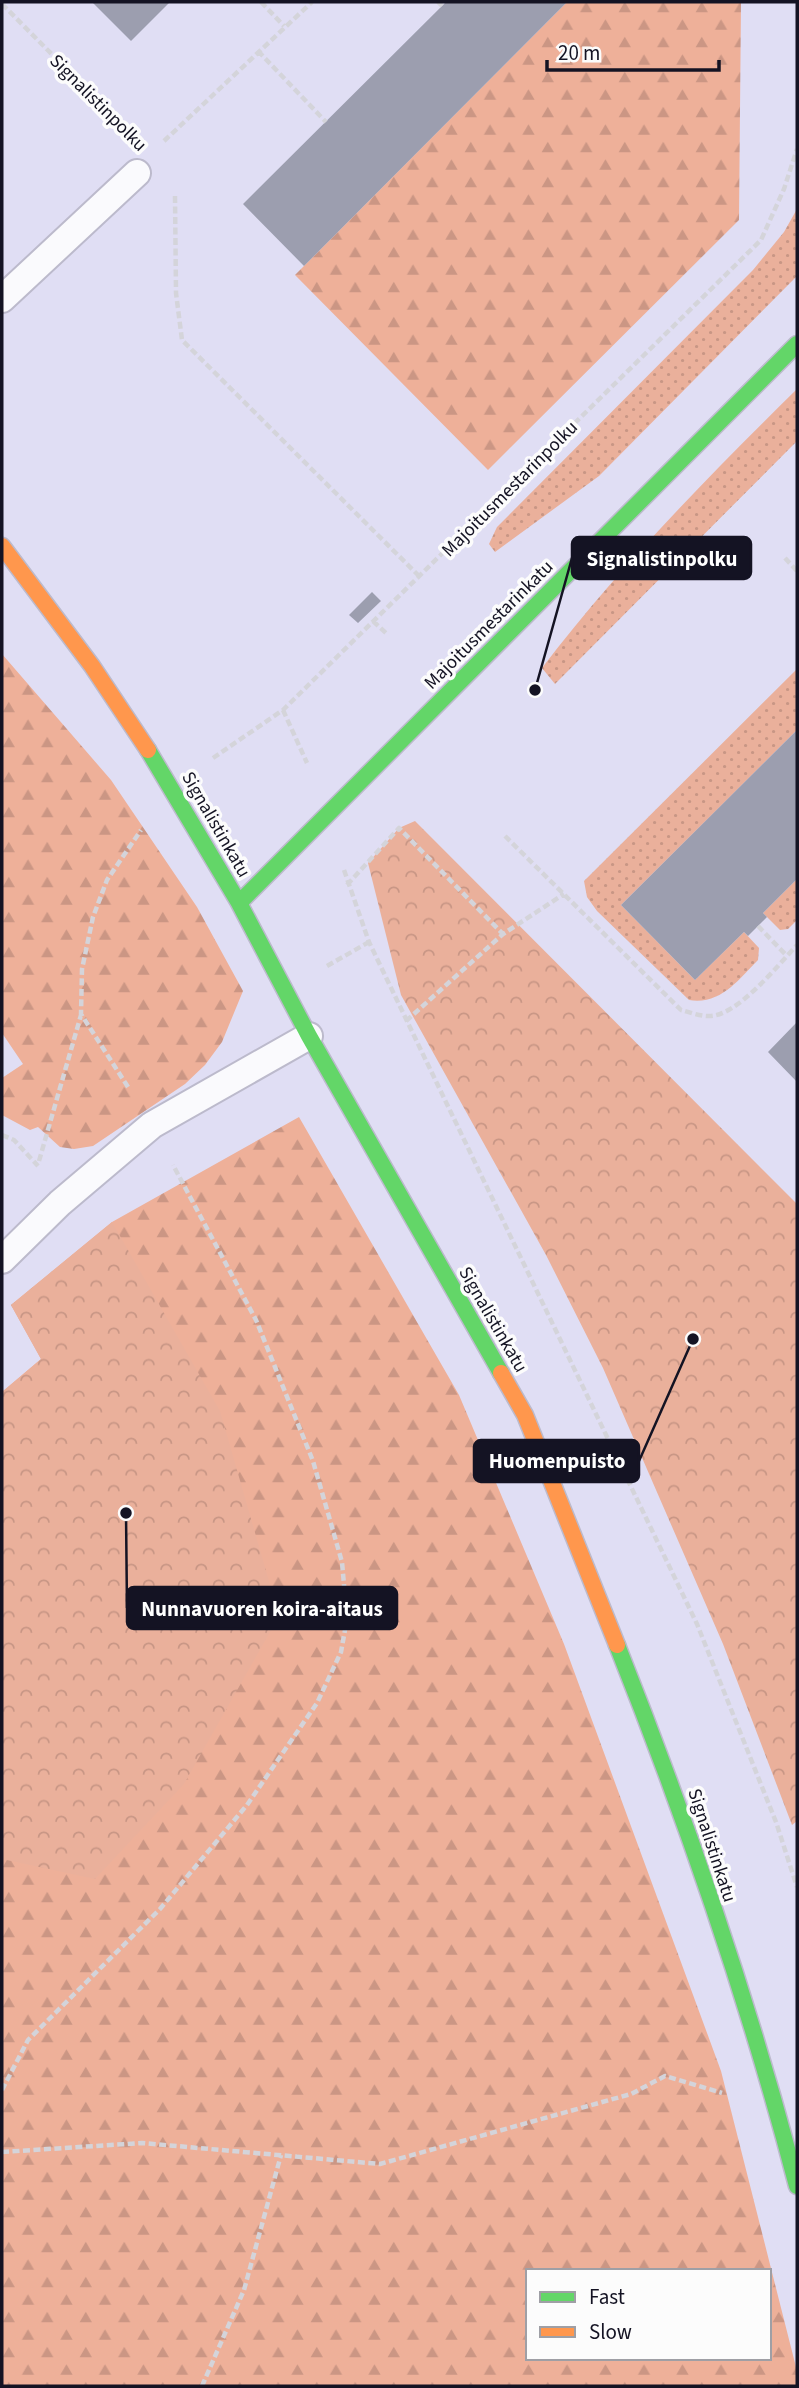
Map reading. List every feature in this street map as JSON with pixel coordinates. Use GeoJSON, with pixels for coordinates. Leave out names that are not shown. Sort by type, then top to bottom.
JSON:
{"type":"FeatureCollection","features":[{"type":"Feature","properties":{"kind":"street","name":"Majoitusmestarinkatu"},"geometry":{"type":"LineString","coordinates":[[239,903],[797,344]]}},
{"type":"Feature","properties":{"kind":"street","name":"Signalistinkatu"},"geometry":{"type":"LineString","coordinates":[[2,546],[92,666],[173,787],[239,903],[309,1036],[525,1415],[665,1767],[777,2110],[797,2186]]}},
{"type":"Feature","properties":{"kind":"lane"},"geometry":{"type":"LineString","coordinates":[[2,299],[144,164]]}},
{"type":"Feature","properties":{"kind":"lane"},"geometry":{"type":"LineString","coordinates":[[2,1260],[69,1195],[152,1125],[309,1036]]}},
{"type":"Feature","properties":{"kind":"path"},"geometry":{"type":"LineString","coordinates":[[261,2],[284,26]]}},
{"type":"Feature","properties":{"kind":"path"},"geometry":{"type":"LineString","coordinates":[[144,164],[258,51],[312,2]]}},
{"type":"Feature","properties":{"kind":"path","name":"Signalistinpolku"},"geometry":{"type":"LineString","coordinates":[[2,4],[175,196],[176,293],[182,340],[419,576]]}},
{"type":"Feature","properties":{"kind":"path"},"geometry":{"type":"LineString","coordinates":[[258,51],[326,122]]}},
{"type":"Feature","properties":{"kind":"path","name":"Majoitusmestarinpolku"},"geometry":{"type":"LineString","coordinates":[[38,1165],[50,1131],[62,1074],[81,1014],[82,969],[93,917],[107,880],[173,787],[283,710],[761,240],[784,189],[797,149]]}},
{"type":"Feature","properties":{"kind":"path"},"geometry":{"type":"LineString","coordinates":[[785,558],[797,571]]}},
{"type":"Feature","properties":{"kind":"path"},"geometry":{"type":"LineString","coordinates":[[373,621],[388,635]]}},
{"type":"Feature","properties":{"kind":"path"},"geometry":{"type":"LineString","coordinates":[[283,710],[329,813],[347,885],[369,942],[697,1624],[776,1822],[797,1887]]}},
{"type":"Feature","properties":{"kind":"path"},"geometry":{"type":"LineString","coordinates":[[347,885],[398,828],[503,934]]}},
{"type":"Feature","properties":{"kind":"path"},"geometry":{"type":"LineString","coordinates":[[505,836],[681,1010],[710,1017],[729,1009],[757,988],[797,945]]}},
{"type":"Feature","properties":{"kind":"path"},"geometry":{"type":"LineString","coordinates":[[406,1021],[503,934],[564,894]]}},
{"type":"Feature","properties":{"kind":"path"},"geometry":{"type":"LineString","coordinates":[[758,926],[787,956]]}},
{"type":"Feature","properties":{"kind":"path"},"geometry":{"type":"LineString","coordinates":[[325,967],[369,942]]}},
{"type":"Feature","properties":{"kind":"path"},"geometry":{"type":"LineString","coordinates":[[2,2090],[28,2040],[160,1909],[247,1805],[317,1703],[341,1652],[347,1619],[342,1562],[313,1461],[256,1320],[152,1125],[81,1014]]}},
{"type":"Feature","properties":{"kind":"path"},"geometry":{"type":"LineString","coordinates":[[2,2152],[142,2143],[380,2164],[631,2094],[666,2076],[777,2110]]}},
{"type":"Feature","properties":{"kind":"path"},"geometry":{"type":"LineString","coordinates":[[202,2386],[244,2290],[281,2155]]}},
{"type":"Feature","properties":{"kind":"green space"},"geometry":{"type":"Polygon","coordinates":[[[567,2],[741,2],[739,220],[488,470],[295,275],[567,2]]]}},
{"type":"Feature","properties":{"kind":"green space"},"geometry":{"type":"Polygon","coordinates":[[[797,209],[797,276],[599,476],[495,552],[489,544],[497,527],[753,270],[784,232],[797,209]]]}},
{"type":"Feature","properties":{"kind":"green space"},"geometry":{"type":"Polygon","coordinates":[[[797,389],[797,441],[555,684],[542,668],[571,631],[665,524],[797,389]]]}},
{"type":"Feature","properties":{"kind":"green space"},"geometry":{"type":"Polygon","coordinates":[[[2,654],[111,780],[197,907],[243,991],[222,1042],[205,1065],[185,1084],[93,1146],[74,1149],[60,1147],[38,1127],[30,1130],[2,1115],[2,1078],[23,1064],[2,1033],[2,654]]]}},
{"type":"Feature","properties":{"kind":"green space"},"geometry":{"type":"Polygon","coordinates":[[[797,669],[797,730],[621,905],[695,980],[744,932],[759,948],[758,960],[720,995],[700,1001],[689,1000],[597,911],[587,897],[584,881],[797,669]]]}},
{"type":"Feature","properties":{"kind":"green space"},"geometry":{"type":"Polygon","coordinates":[[[415,821],[797,1204],[797,1821],[792,1825],[723,1644],[603,1368],[546,1255],[401,995],[368,863],[399,828],[415,821]]]}},
{"type":"Feature","properties":{"kind":"green space"},"geometry":{"type":"Polygon","coordinates":[[[797,879],[797,920],[788,929],[780,930],[763,913],[797,879]]]}},
{"type":"Feature","properties":{"kind":"green space"},"geometry":{"type":"Polygon","coordinates":[[[299,1117],[459,1395],[564,1644],[721,2071],[797,2371],[797,2386],[2,2386],[2,1392],[41,1359],[11,1305],[112,1222],[299,1117]]]}},
{"type":"Feature","properties":{"kind":"green space"},"geometry":{"type":"Polygon","coordinates":[[[112,1222],[220,1411],[279,1616],[184,1784],[95,1879],[2,1859],[2,1392],[41,1359],[11,1305],[112,1222]]]}},
{"type":"Feature","properties":{"kind":"building"},"geometry":{"type":"Polygon","coordinates":[[[92,2],[170,2],[131,41],[92,2]]]}},
{"type":"Feature","properties":{"kind":"building"},"geometry":{"type":"Polygon","coordinates":[[[446,2],[567,2],[304,266],[243,204],[446,2]]]}},
{"type":"Feature","properties":{"kind":"building"},"geometry":{"type":"Polygon","coordinates":[[[372,592],[381,601],[358,623],[349,615],[372,592]]]}},
{"type":"Feature","properties":{"kind":"building"},"geometry":{"type":"Polygon","coordinates":[[[797,730],[797,879],[763,913],[767,917],[748,936],[744,932],[695,980],[621,905],[797,730]]]}},
{"type":"Feature","properties":{"kind":"building"},"geometry":{"type":"Polygon","coordinates":[[[797,1022],[797,1082],[768,1052],[797,1022]]]}},
{"type":"Feature","properties":{"kind":"traffic: fast"},"geometry":{"type":"LineString","coordinates":[[239,903],[797,344]]}},
{"type":"Feature","properties":{"kind":"traffic: fast"},"geometry":{"type":"LineString","coordinates":[[148,750],[239,903],[309,1036],[501,1373]]}},
{"type":"Feature","properties":{"kind":"traffic: fast"},"geometry":{"type":"LineString","coordinates":[[617,1645],[715,1912],[797,2186]]}},
{"type":"Feature","properties":{"kind":"traffic: slow"},"geometry":{"type":"LineString","coordinates":[[2,546],[92,666],[148,750]]}},
{"type":"Feature","properties":{"kind":"traffic: slow"},"geometry":{"type":"LineString","coordinates":[[501,1373],[525,1415],[617,1645]]}},
{"type":"Feature","properties":{"kind":"place","name":"Signalistinpolku"},"geometry":{"type":"Point","coordinates":[535,690]}},
{"type":"Feature","properties":{"kind":"place","name":"Huomenpuisto"},"geometry":{"type":"Point","coordinates":[693,1339]}},
{"type":"Feature","properties":{"kind":"place","name":"Nunnavuoren koira-aitaus"},"geometry":{"type":"Point","coordinates":[126,1513]}}]}
